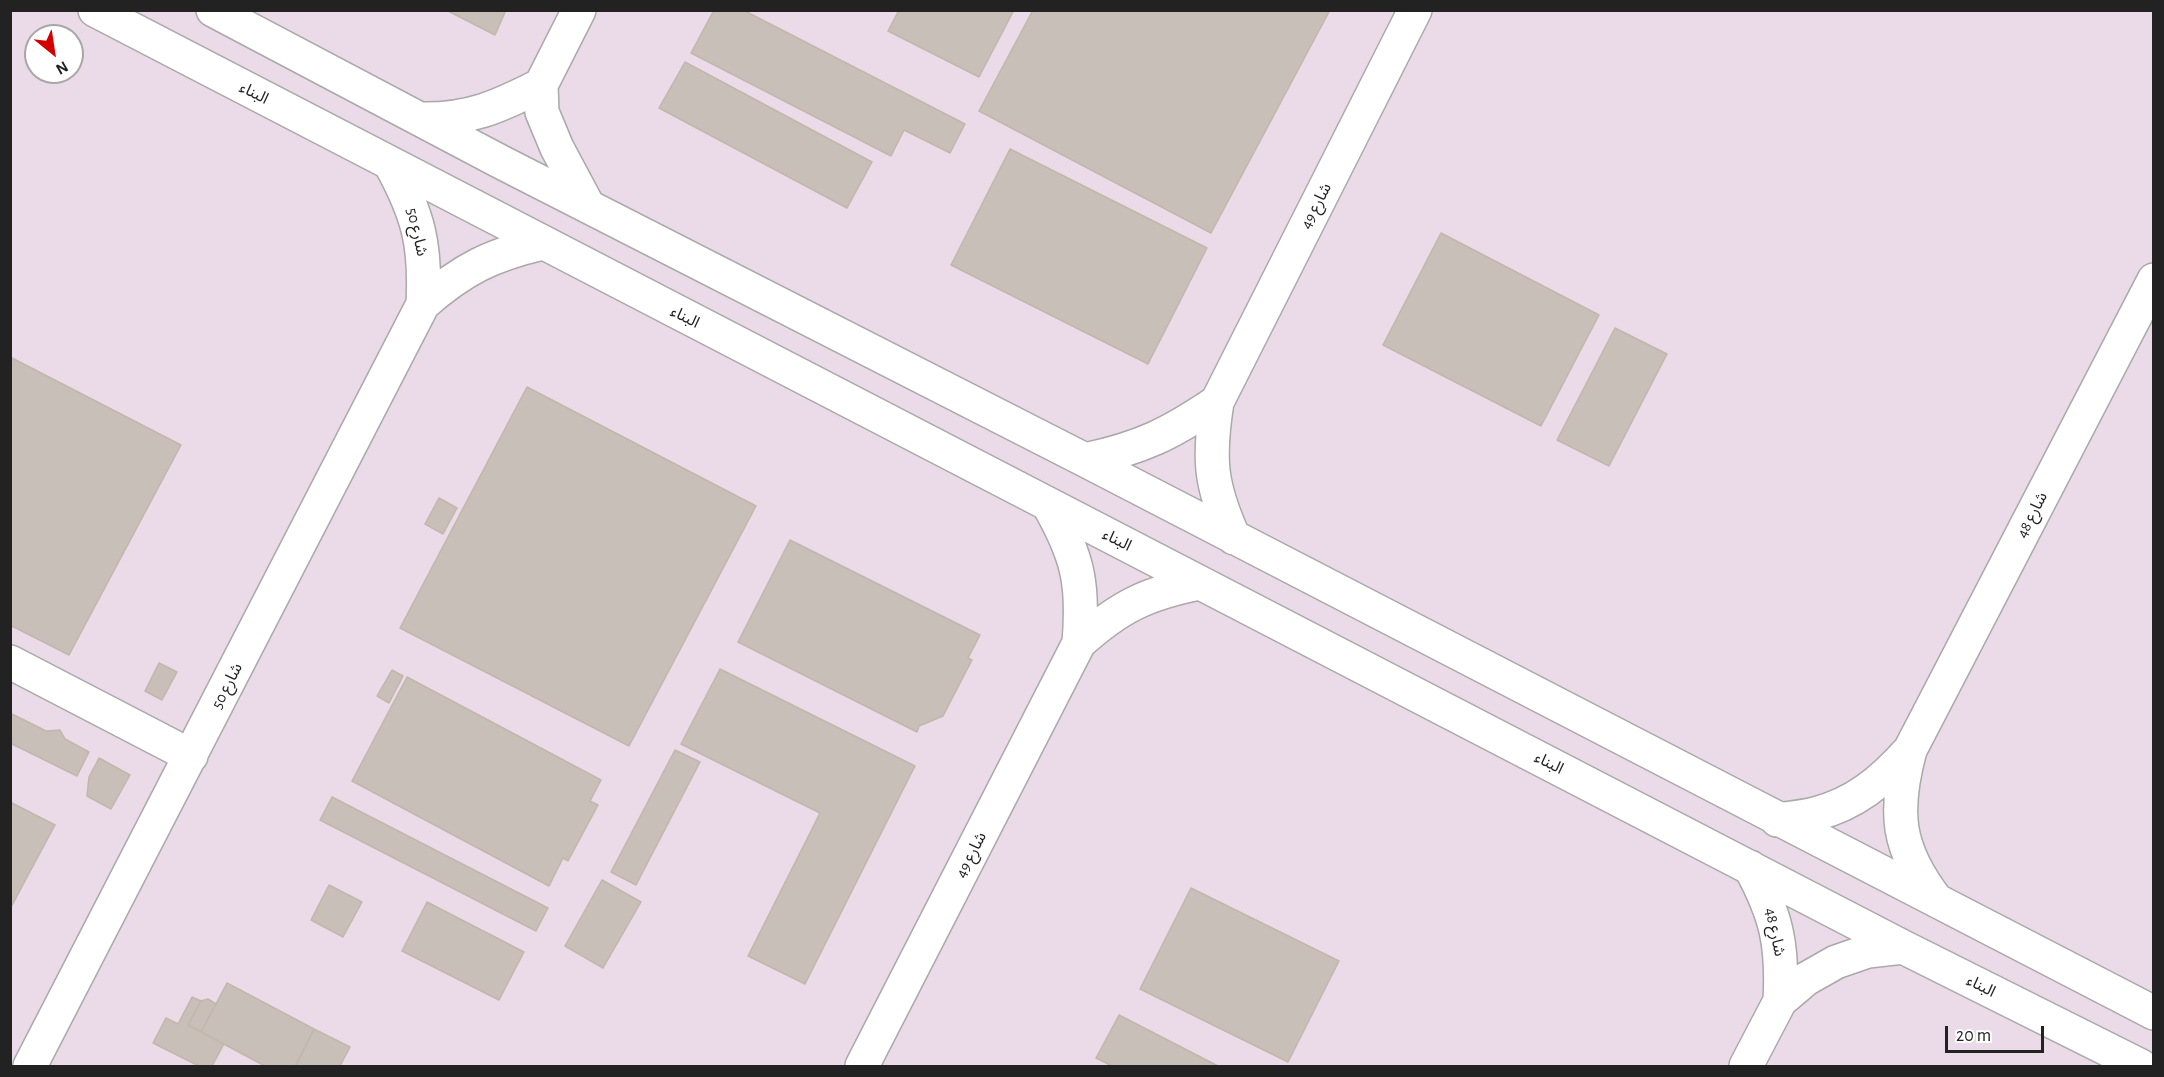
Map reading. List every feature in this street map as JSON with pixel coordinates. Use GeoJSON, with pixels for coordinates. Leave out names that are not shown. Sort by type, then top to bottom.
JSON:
{"type":"FeatureCollection","features":[{"type":"Feature","properties":{"kind":"street","name":"البناء"},"geometry":{"type":"LineString","coordinates":[[95,10],[1903,947],[2141,1066]]}},
{"type":"Feature","properties":{"kind":"street"},"geometry":{"type":"LineString","coordinates":[[213,10],[588,206],[1085,460],[2154,1013]]}},
{"type":"Feature","properties":{"kind":"street"},"geometry":{"type":"LineString","coordinates":[[579,10],[541,85],[542,112],[556,148],[588,206]]}},
{"type":"Feature","properties":{"kind":"street","name":"شارع 49"},"geometry":{"type":"LineString","coordinates":[[1234,538],[1219,506],[1212,472],[1211,437],[1217,402],[1415,10]]}},
{"type":"Feature","properties":{"kind":"street"},"geometry":{"type":"LineString","coordinates":[[420,118],[446,119],[472,115],[508,102],[541,85]]}},
{"type":"Feature","properties":{"kind":"street","name":"شارع 50"},"geometry":{"type":"LineString","coordinates":[[392,165],[409,197],[420,232],[425,268],[423,304]]}},
{"type":"Feature","properties":{"kind":"street","name":"شارع 50"},"geometry":{"type":"LineString","coordinates":[[30,1066],[423,304],[449,282],[478,264],[510,251],[543,243]]}},
{"type":"Feature","properties":{"kind":"street","name":"شارع 48"},"geometry":{"type":"LineString","coordinates":[[1939,903],[1919,877],[1906,847],[1900,814],[1901,782],[1910,750],[2154,280]]}},
{"type":"Feature","properties":{"kind":"street","name":"شارع 49"},"geometry":{"type":"LineString","coordinates":[[1085,460],[1121,452],[1155,440],[1187,423],[1217,402]]}},
{"type":"Feature","properties":{"kind":"street","name":"شارع 49"},"geometry":{"type":"LineString","coordinates":[[1048,504],[1066,536],[1078,570],[1082,607],[1079,644]]}},
{"type":"Feature","properties":{"kind":"street","name":"شارع 49"},"geometry":{"type":"LineString","coordinates":[[862,1066],[1079,644],[1105,620],[1134,602],[1166,589],[1200,583]]}},
{"type":"Feature","properties":{"kind":"street"},"geometry":{"type":"LineString","coordinates":[[10,662],[191,756]]}},
{"type":"Feature","properties":{"kind":"street","name":"شارع 48"},"geometry":{"type":"LineString","coordinates":[[1777,820],[1815,814],[1852,800],[1884,778],[1910,750]]}},
{"type":"Feature","properties":{"kind":"street","name":"شارع 48"},"geometry":{"type":"LineString","coordinates":[[1746,1066],[1779,1001],[1782,967],[1778,932],[1767,898],[1750,867]]}},
{"type":"Feature","properties":{"kind":"street","name":"شارع 48"},"geometry":{"type":"LineString","coordinates":[[1779,1001],[1806,979],[1836,962],[1869,951],[1903,947]]}},
{"type":"Feature","properties":{"kind":"shaded area"},"geometry":{"type":"Polygon","coordinates":[[[11,11],[2153,11],[2153,1066],[11,1066],[11,11]]]}},
{"type":"Feature","properties":{"kind":"building"},"geometry":{"type":"Polygon","coordinates":[[[446,10],[506,10],[495,35],[446,10]]]}},
{"type":"Feature","properties":{"kind":"building"},"geometry":{"type":"Polygon","coordinates":[[[714,10],[743,10],[965,124],[950,153],[904,130],[891,156],[691,53],[714,10]]]}},
{"type":"Feature","properties":{"kind":"building"},"geometry":{"type":"Polygon","coordinates":[[[899,10],[1014,10],[979,77],[888,31],[899,10]]]}},
{"type":"Feature","properties":{"kind":"building"},"geometry":{"type":"Polygon","coordinates":[[[1033,10],[1330,10],[1211,233],[979,111],[1033,10]]]}},
{"type":"Feature","properties":{"kind":"building"},"geometry":{"type":"Polygon","coordinates":[[[685,62],[872,162],[847,208],[659,108],[685,62]]]}},
{"type":"Feature","properties":{"kind":"building"},"geometry":{"type":"Polygon","coordinates":[[[1010,149],[1207,248],[1148,364],[951,265],[1010,149]]]}},
{"type":"Feature","properties":{"kind":"building"},"geometry":{"type":"Polygon","coordinates":[[[1441,233],[1599,315],[1541,426],[1383,345],[1441,233]]]}},
{"type":"Feature","properties":{"kind":"building"},"geometry":{"type":"Polygon","coordinates":[[[1615,328],[1667,354],[1609,466],[1557,440],[1615,328]]]}},
{"type":"Feature","properties":{"kind":"building"},"geometry":{"type":"Polygon","coordinates":[[[10,357],[181,445],[69,655],[10,625],[10,357]]]}},
{"type":"Feature","properties":{"kind":"building"},"geometry":{"type":"Polygon","coordinates":[[[527,387],[756,506],[629,746],[400,628],[527,387]]]}},
{"type":"Feature","properties":{"kind":"building"},"geometry":{"type":"Polygon","coordinates":[[[439,498],[457,508],[443,534],[425,524],[439,498]]]}},
{"type":"Feature","properties":{"kind":"building"},"geometry":{"type":"Polygon","coordinates":[[[790,540],[980,635],[968,658],[972,660],[943,716],[919,726],[917,732],[738,642],[790,540]]]}},
{"type":"Feature","properties":{"kind":"building"},"geometry":{"type":"Polygon","coordinates":[[[159,663],[177,672],[162,700],[145,691],[159,663]]]}},
{"type":"Feature","properties":{"kind":"building"},"geometry":{"type":"Polygon","coordinates":[[[720,669],[915,766],[805,984],[748,956],[820,813],[681,744],[720,669]]]}},
{"type":"Feature","properties":{"kind":"building"},"geometry":{"type":"Polygon","coordinates":[[[392,670],[403,676],[389,703],[377,696],[392,670]]]}},
{"type":"Feature","properties":{"kind":"building"},"geometry":{"type":"Polygon","coordinates":[[[407,677],[601,780],[590,801],[598,805],[568,861],[563,858],[549,886],[352,781],[407,677]]]}},
{"type":"Feature","properties":{"kind":"building"},"geometry":{"type":"Polygon","coordinates":[[[10,713],[46,731],[60,730],[65,739],[89,752],[77,776],[10,743],[10,713]]]}},
{"type":"Feature","properties":{"kind":"building"},"geometry":{"type":"Polygon","coordinates":[[[675,750],[700,762],[636,885],[611,872],[675,750]]]}},
{"type":"Feature","properties":{"kind":"building"},"geometry":{"type":"Polygon","coordinates":[[[99,758],[130,775],[111,809],[87,796],[89,777],[99,758]]]}},
{"type":"Feature","properties":{"kind":"building"},"geometry":{"type":"Polygon","coordinates":[[[332,797],[548,908],[536,931],[320,820],[332,797]]]}},
{"type":"Feature","properties":{"kind":"building"},"geometry":{"type":"Polygon","coordinates":[[[10,802],[55,825],[10,909],[10,802]]]}},
{"type":"Feature","properties":{"kind":"building"},"geometry":{"type":"Polygon","coordinates":[[[602,880],[641,902],[603,968],[565,946],[602,880]]]}},
{"type":"Feature","properties":{"kind":"building"},"geometry":{"type":"Polygon","coordinates":[[[329,885],[362,902],[343,937],[311,920],[329,885]]]}},
{"type":"Feature","properties":{"kind":"building"},"geometry":{"type":"Polygon","coordinates":[[[1191,888],[1339,961],[1288,1062],[1140,989],[1191,888]]]}},
{"type":"Feature","properties":{"kind":"building"},"geometry":{"type":"Polygon","coordinates":[[[427,902],[524,952],[499,1000],[402,951],[427,902]]]}},
{"type":"Feature","properties":{"kind":"building"},"geometry":{"type":"Polygon","coordinates":[[[227,983],[314,1029],[295,1066],[265,1066],[201,1032],[227,983]]]}},
{"type":"Feature","properties":{"kind":"building"},"geometry":{"type":"Polygon","coordinates":[[[192,997],[201,1001],[188,1025],[224,1044],[212,1066],[199,1066],[153,1043],[166,1018],[178,1024],[192,997]]]}},
{"type":"Feature","properties":{"kind":"building"},"geometry":{"type":"Polygon","coordinates":[[[208,999],[216,1004],[201,1032],[188,1025],[201,1001],[208,999]]]}},
{"type":"Feature","properties":{"kind":"building"},"geometry":{"type":"Polygon","coordinates":[[[1119,1015],[1218,1066],[1112,1066],[1096,1058],[1119,1015]]]}},
{"type":"Feature","properties":{"kind":"building"},"geometry":{"type":"Polygon","coordinates":[[[314,1029],[350,1047],[340,1066],[296,1066],[314,1029]]]}}]}
